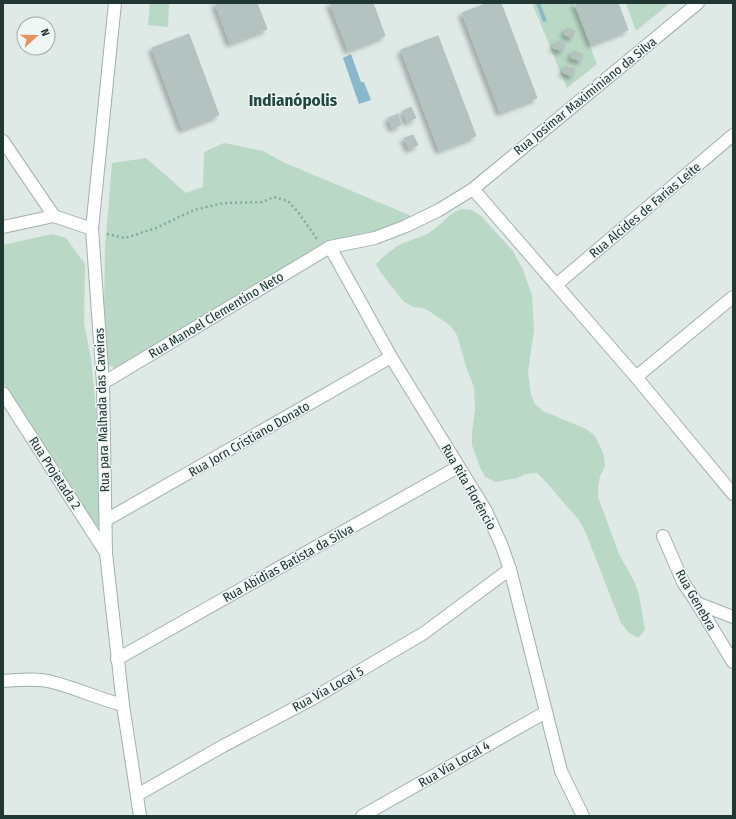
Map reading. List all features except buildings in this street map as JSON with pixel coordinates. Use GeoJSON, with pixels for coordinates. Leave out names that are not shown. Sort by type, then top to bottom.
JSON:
{"type":"FeatureCollection","features":[{"type":"Feature","properties":{"kind":"street","name":"Rua para Malhada das Caveiras"},"geometry":{"type":"LineString","coordinates":[[116,3],[93,225],[103,383],[106,553],[117,659],[140,816]]}},
{"type":"Feature","properties":{"kind":"street","name":"Rua Josimar Maximiniano da Silva"},"geometry":{"type":"LineString","coordinates":[[327,249],[375,238],[406,226],[439,210],[473,189],[698,3]]}},
{"type":"Feature","properties":{"kind":"street","name":"Rua Alcides de Farias Leite"},"geometry":{"type":"LineString","coordinates":[[556,286],[733,135]]}},
{"type":"Feature","properties":{"kind":"street"},"geometry":{"type":"LineString","coordinates":[[3,141],[54,216]]}},
{"type":"Feature","properties":{"kind":"street"},"geometry":{"type":"LineString","coordinates":[[473,189],[556,286],[729,481],[733,494]]}},
{"type":"Feature","properties":{"kind":"street"},"geometry":{"type":"LineString","coordinates":[[3,226],[54,216],[93,225]]}},
{"type":"Feature","properties":{"kind":"street","name":"Rua Rita Florêncio"},"geometry":{"type":"LineString","coordinates":[[327,249],[486,511],[501,544],[510,569],[561,771],[583,816]]}},
{"type":"Feature","properties":{"kind":"street","name":"Rua Manoel Clementino Neto"},"geometry":{"type":"LineString","coordinates":[[103,383],[327,249]]}},
{"type":"Feature","properties":{"kind":"street"},"geometry":{"type":"LineString","coordinates":[[636,377],[733,297]]}},
{"type":"Feature","properties":{"kind":"street","name":"Rua Jorn Cristiano Donato"},"geometry":{"type":"LineString","coordinates":[[106,520],[392,357]]}},
{"type":"Feature","properties":{"kind":"street","name":"Rua Projetada 2"},"geometry":{"type":"LineString","coordinates":[[3,393],[106,553]]}},
{"type":"Feature","properties":{"kind":"street","name":"Rua Abidias Batista da Silva"},"geometry":{"type":"LineString","coordinates":[[117,659],[458,467]]}},
{"type":"Feature","properties":{"kind":"street","name":"Rua Genebra"},"geometry":{"type":"LineString","coordinates":[[663,536],[683,582],[733,662]]}},
{"type":"Feature","properties":{"kind":"street","name":"Rua Via Local 5"},"geometry":{"type":"LineString","coordinates":[[137,794],[312,698],[424,633],[510,569]]}},
{"type":"Feature","properties":{"kind":"street"},"geometry":{"type":"LineString","coordinates":[[697,603],[733,617]]}},
{"type":"Feature","properties":{"kind":"street"},"geometry":{"type":"LineString","coordinates":[[3,681],[34,680],[51,682],[123,705]]}},
{"type":"Feature","properties":{"kind":"street","name":"Rua Via Local 4"},"geometry":{"type":"LineString","coordinates":[[362,816],[546,712]]}},
{"type":"Feature","properties":{"kind":"path"},"geometry":{"type":"LineString","coordinates":[[93,225],[109,235],[125,238],[156,228],[194,210],[224,203],[262,202],[274,197],[288,201],[327,249]]}},
{"type":"Feature","properties":{"kind":"green space"},"geometry":{"type":"Polygon","coordinates":[[[150,3],[169,3],[168,27],[148,25],[150,3]]]}},
{"type":"Feature","properties":{"kind":"green space"},"geometry":{"type":"Polygon","coordinates":[[[532,3],[573,3],[597,64],[567,88],[532,3]]]}},
{"type":"Feature","properties":{"kind":"green space"},"geometry":{"type":"Polygon","coordinates":[[[626,3],[670,3],[636,31],[626,3]]]}},
{"type":"Feature","properties":{"kind":"green space"},"geometry":{"type":"Polygon","coordinates":[[[224,143],[263,151],[283,162],[416,218],[380,233],[328,244],[118,369],[108,365],[104,310],[105,248],[112,163],[146,158],[186,193],[203,187],[204,152],[224,143]]]}},
{"type":"Feature","properties":{"kind":"green space"},"geometry":{"type":"Polygon","coordinates":[[[461,209],[472,210],[481,216],[513,251],[523,270],[532,295],[534,330],[528,372],[531,395],[535,404],[543,411],[586,429],[595,436],[600,446],[604,456],[605,466],[600,476],[598,497],[619,554],[635,583],[639,595],[645,630],[638,638],[629,633],[621,623],[585,531],[578,519],[546,482],[537,473],[526,474],[517,478],[496,482],[485,477],[472,445],[475,409],[474,387],[457,335],[451,326],[432,313],[423,308],[413,307],[403,301],[381,273],[376,264],[401,244],[429,232],[449,216],[461,209]]]}},
{"type":"Feature","properties":{"kind":"green space"},"geometry":{"type":"Polygon","coordinates":[[[52,234],[66,238],[85,264],[84,324],[91,358],[98,433],[101,527],[96,526],[3,382],[3,245],[52,234]]]}},
{"type":"Feature","properties":{"kind":"water"},"geometry":{"type":"Polygon","coordinates":[[[536,3],[540,3],[547,21],[543,22],[536,3]]]}},
{"type":"Feature","properties":{"kind":"water"},"geometry":{"type":"Polygon","coordinates":[[[351,54],[361,82],[364,82],[371,100],[359,104],[343,58],[351,54]]]}},
{"type":"Feature","properties":{"kind":"district","name":"Indianópolis"},"geometry":{"type":"Point","coordinates":[293,100]}}]}
